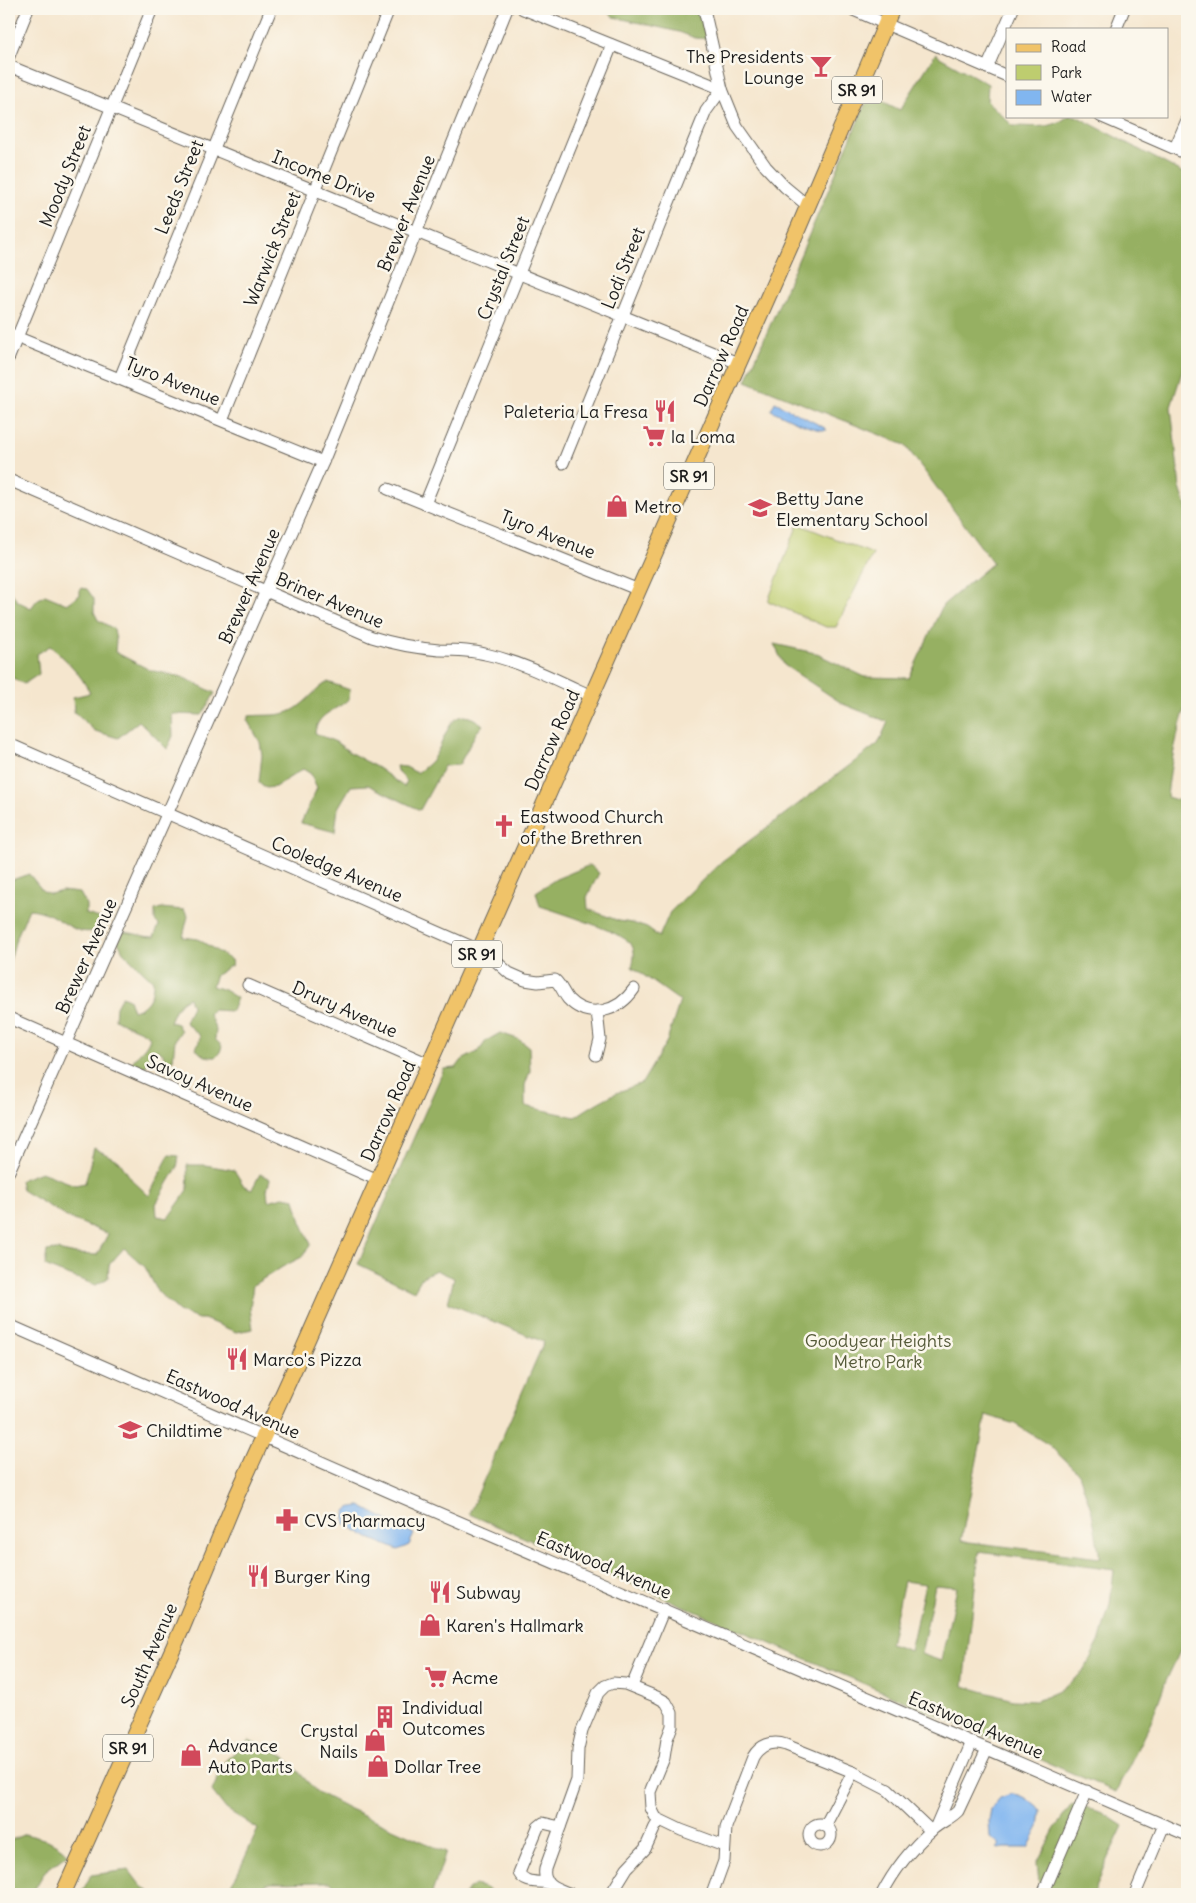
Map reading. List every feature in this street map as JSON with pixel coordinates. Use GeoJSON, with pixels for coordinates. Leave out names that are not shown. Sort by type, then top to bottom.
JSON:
{"type":"FeatureCollection","features":[{"type":"Feature","properties":{"kind":"main road","name":"Darrow Road"},"geometry":{"type":"LineString","coordinates":[[230,1512],[639,590],[808,206],[892,9]]}},
{"type":"Feature","properties":{"kind":"main road","name":"South Avenue"},"geometry":{"type":"LineString","coordinates":[[63,1894],[183,1626],[230,1512]]}},
{"type":"Feature","properties":{"kind":"street"},"geometry":{"type":"LineString","coordinates":[[9,56],[28,9]]}},
{"type":"Feature","properties":{"kind":"street","name":"Moody Street"},"geometry":{"type":"LineString","coordinates":[[9,357],[13,335],[112,108],[152,9]]}},
{"type":"Feature","properties":{"kind":"street","name":"Leeds Street"},"geometry":{"type":"LineString","coordinates":[[120,378],[271,9]]}},
{"type":"Feature","properties":{"kind":"street","name":"Warwick Street"},"geometry":{"type":"LineString","coordinates":[[222,420],[389,9]]}},
{"type":"Feature","properties":{"kind":"street","name":"Brewer Avenue"},"geometry":{"type":"LineString","coordinates":[[9,1170],[323,462],[507,9]]}},
{"type":"Feature","properties":{"kind":"street"},"geometry":{"type":"LineString","coordinates":[[523,9],[722,89]]}},
{"type":"Feature","properties":{"kind":"street"},"geometry":{"type":"LineString","coordinates":[[704,9],[722,89],[737,126],[762,162],[785,187],[808,206]]}},
{"type":"Feature","properties":{"kind":"street"},"geometry":{"type":"LineString","coordinates":[[851,9],[1006,76]]}},
{"type":"Feature","properties":{"kind":"street"},"geometry":{"type":"LineString","coordinates":[[988,68],[1013,9]]}},
{"type":"Feature","properties":{"kind":"street"},"geometry":{"type":"LineString","coordinates":[[1116,28],[1124,9]]}},
{"type":"Feature","properties":{"kind":"street","name":"Crystal Street"},"geometry":{"type":"LineString","coordinates":[[425,504],[612,45]]}},
{"type":"Feature","properties":{"kind":"street","name":"Income Drive"},"geometry":{"type":"LineString","coordinates":[[9,66],[738,363]]}},
{"type":"Feature","properties":{"kind":"street","name":"Lodi Street"},"geometry":{"type":"LineString","coordinates":[[563,463],[706,111],[722,89]]}},
{"type":"Feature","properties":{"kind":"street"},"geometry":{"type":"LineString","coordinates":[[1105,118],[1187,154]]}},
{"type":"Feature","properties":{"kind":"street"},"geometry":{"type":"LineString","coordinates":[[1175,148],[1187,120]]}},
{"type":"Feature","properties":{"kind":"street","name":"Tyro Avenue"},"geometry":{"type":"LineString","coordinates":[[13,335],[323,462]]}},
{"type":"Feature","properties":{"kind":"street","name":"Briner Avenue"},"geometry":{"type":"LineString","coordinates":[[9,480],[383,641],[420,648],[484,653],[536,671],[592,696]]}},
{"type":"Feature","properties":{"kind":"street","name":"Tyro Avenue"},"geometry":{"type":"LineString","coordinates":[[388,489],[639,590]]}},
{"type":"Feature","properties":{"kind":"street","name":"Cooledge Avenue"},"geometry":{"type":"LineString","coordinates":[[9,744],[479,950],[490,956],[509,972],[526,980],[538,982],[555,980],[567,998],[573,1003],[585,1009],[597,1011]]}},
{"type":"Feature","properties":{"kind":"street","name":"Drury Avenue"},"geometry":{"type":"LineString","coordinates":[[248,985],[429,1064]]}},
{"type":"Feature","properties":{"kind":"street"},"geometry":{"type":"LineString","coordinates":[[596,1055],[600,1039],[597,1011],[615,1007],[623,1002],[634,988]]}},
{"type":"Feature","properties":{"kind":"street","name":"Savoy Avenue"},"geometry":{"type":"LineString","coordinates":[[9,1018],[378,1180]]}},
{"type":"Feature","properties":{"kind":"street","name":"Eastwood Avenue"},"geometry":{"type":"LineString","coordinates":[[9,1325],[399,1496],[1187,1835]]}},
{"type":"Feature","properties":{"kind":"street"},"geometry":{"type":"LineString","coordinates":[[632,1686],[664,1609]]}},
{"type":"Feature","properties":{"kind":"street"},"geometry":{"type":"LineString","coordinates":[[547,1883],[544,1877],[545,1869],[577,1780],[579,1742],[598,1693],[605,1686],[613,1683],[632,1686],[666,1702],[672,1712],[672,1726],[660,1768],[649,1797],[653,1813],[660,1821],[724,1846]]}},
{"type":"Feature","properties":{"kind":"street"},"geometry":{"type":"LineString","coordinates":[[934,1829],[972,1742]]}},
{"type":"Feature","properties":{"kind":"street"},"geometry":{"type":"LineString","coordinates":[[712,1894],[724,1861],[726,1827],[758,1749],[768,1744],[780,1743],[853,1772],[888,1790],[934,1829]]}},
{"type":"Feature","properties":{"kind":"street"},"geometry":{"type":"LineString","coordinates":[[882,1894],[891,1877],[934,1829],[951,1818],[963,1803],[987,1748]]}},
{"type":"Feature","properties":{"kind":"street"},"geometry":{"type":"LineString","coordinates":[[960,1769],[975,1776]]}},
{"type":"Feature","properties":{"kind":"street"},"geometry":{"type":"LineString","coordinates":[[825,1826],[853,1772]]}},
{"type":"Feature","properties":{"kind":"street"},"geometry":{"type":"LineString","coordinates":[[952,1787],[967,1794]]}},
{"type":"Feature","properties":{"kind":"street"},"geometry":{"type":"LineString","coordinates":[[1044,1894],[1087,1791]]}},
{"type":"Feature","properties":{"kind":"street"},"geometry":{"type":"LineString","coordinates":[[611,1894],[627,1868],[645,1849],[655,1826],[660,1821]]}},
{"type":"Feature","properties":{"kind":"street"},"geometry":{"type":"LineString","coordinates":[[560,1827],[543,1823],[538,1827],[519,1873],[522,1879],[547,1883],[572,1894]]}},
{"type":"Feature","properties":{"kind":"street"},"geometry":{"type":"LineString","coordinates":[[1135,1894],[1164,1825]]}},
{"type":"Feature","properties":{"kind":"green space"},"geometry":{"type":"Polygon","coordinates":[[[604,9],[701,9],[709,39],[695,38],[679,32],[614,17],[604,9]]]}},
{"type":"Feature","properties":{"kind":"green space","name":"Goodyear Heights Metro Park"},"geometry":{"type":"Polygon","coordinates":[[[936,53],[938,56],[988,84],[987,101],[1013,126],[1035,127],[1056,123],[1065,118],[1080,118],[1187,175],[1187,356],[1171,407],[1180,488],[1187,509],[1187,703],[1174,749],[1167,797],[1187,803],[1187,1644],[1182,1647],[1166,1681],[1152,1719],[1116,1792],[469,1514],[544,1342],[448,1303],[454,1278],[436,1270],[422,1277],[414,1291],[358,1264],[444,1069],[456,1068],[462,1060],[479,1051],[486,1041],[500,1033],[518,1039],[529,1047],[530,1071],[525,1085],[525,1106],[575,1117],[607,1097],[642,1083],[667,1041],[680,1001],[632,967],[634,952],[631,944],[626,939],[603,928],[540,906],[536,892],[556,879],[590,865],[599,873],[587,897],[588,909],[619,921],[647,928],[659,937],[670,912],[721,862],[878,744],[888,722],[843,704],[784,665],[774,644],[815,653],[865,677],[909,678],[943,605],[993,563],[905,445],[746,381],[865,105],[874,97],[900,110],[936,53]],[[986,1415],[961,1541],[1100,1558],[1092,1512],[1079,1474],[1049,1445],[1015,1424],[986,1415]],[[979,1552],[964,1686],[1013,1700],[1036,1701],[1059,1691],[1083,1672],[1100,1640],[1110,1604],[1114,1570],[979,1552]],[[904,1581],[890,1644],[910,1651],[925,1584],[904,1581]],[[935,1585],[921,1654],[941,1661],[957,1587],[935,1585]]]}},
{"type":"Feature","properties":{"kind":"green space"},"geometry":{"type":"Polygon","coordinates":[[[798,524],[873,554],[836,627],[826,627],[768,601],[798,524]]]}},
{"type":"Feature","properties":{"kind":"green space"},"geometry":{"type":"Polygon","coordinates":[[[9,588],[17,601],[31,608],[37,600],[45,595],[67,604],[80,595],[80,588],[87,589],[94,599],[94,612],[98,620],[114,629],[116,640],[115,652],[150,670],[182,677],[215,693],[202,715],[172,714],[173,736],[167,749],[139,721],[118,738],[95,731],[74,712],[73,697],[90,693],[73,667],[50,646],[37,654],[39,674],[24,684],[9,676],[9,588]]]}},
{"type":"Feature","properties":{"kind":"green space"},"geometry":{"type":"Polygon","coordinates":[[[328,682],[350,690],[349,699],[319,721],[315,733],[336,742],[404,787],[407,781],[397,771],[396,766],[406,767],[417,773],[432,760],[451,724],[456,719],[463,716],[472,718],[483,725],[476,733],[459,765],[444,766],[420,810],[368,785],[351,786],[338,808],[335,832],[301,823],[317,788],[311,774],[303,769],[275,787],[266,788],[259,782],[262,755],[260,742],[247,720],[249,716],[286,713],[302,704],[328,682]]]}},
{"type":"Feature","properties":{"kind":"green space"},"geometry":{"type":"Polygon","coordinates":[[[29,874],[43,891],[50,894],[62,891],[80,893],[86,904],[86,914],[103,919],[108,926],[96,931],[85,932],[51,915],[29,909],[16,939],[9,964],[9,881],[29,874]]]}},
{"type":"Feature","properties":{"kind":"green space"},"geometry":{"type":"Polygon","coordinates":[[[161,908],[184,910],[188,916],[183,937],[198,939],[231,960],[232,965],[216,975],[212,986],[224,990],[237,998],[232,1011],[212,1010],[209,1014],[216,1030],[215,1039],[222,1046],[216,1057],[204,1055],[196,1048],[200,1036],[185,1022],[192,1006],[189,998],[179,1004],[170,1022],[177,1024],[181,1031],[175,1040],[173,1060],[166,1061],[163,1054],[158,1050],[152,1054],[146,1066],[137,1070],[132,1063],[147,1045],[150,1037],[115,1019],[116,1007],[122,996],[129,999],[133,1011],[142,1007],[151,996],[153,981],[123,952],[118,942],[124,932],[154,937],[159,925],[155,921],[155,910],[161,908]]]}},
{"type":"Feature","properties":{"kind":"green space"},"geometry":{"type":"Polygon","coordinates":[[[94,1148],[119,1161],[132,1180],[149,1196],[169,1155],[179,1156],[177,1168],[156,1204],[157,1216],[168,1218],[188,1190],[187,1165],[205,1165],[234,1170],[244,1186],[252,1189],[260,1174],[270,1179],[267,1190],[268,1201],[283,1197],[295,1199],[301,1222],[311,1244],[302,1257],[253,1285],[250,1308],[253,1329],[236,1332],[180,1312],[158,1292],[145,1267],[124,1248],[109,1265],[108,1278],[96,1285],[45,1266],[47,1251],[57,1250],[76,1254],[97,1255],[108,1234],[67,1217],[22,1190],[20,1180],[41,1172],[75,1185],[85,1183],[94,1148]]]}},
{"type":"Feature","properties":{"kind":"green space"},"geometry":{"type":"Polygon","coordinates":[[[249,1740],[285,1757],[317,1792],[446,1852],[432,1893],[434,1894],[344,1894],[330,1882],[268,1883],[255,1894],[225,1894],[237,1875],[258,1829],[226,1809],[212,1791],[225,1761],[249,1740]]]}},
{"type":"Feature","properties":{"kind":"green space"},"geometry":{"type":"Polygon","coordinates":[[[1072,1804],[1103,1813],[1123,1826],[1104,1866],[1094,1894],[1040,1894],[1037,1863],[1054,1830],[1072,1804]]]}},
{"type":"Feature","properties":{"kind":"green space"},"geometry":{"type":"Polygon","coordinates":[[[25,1834],[54,1843],[68,1854],[45,1871],[32,1894],[9,1894],[9,1841],[25,1834]]]}},
{"type":"Feature","properties":{"kind":"green space"},"geometry":{"type":"Polygon","coordinates":[[[129,1870],[141,1886],[153,1894],[81,1894],[91,1875],[129,1870]]]}},
{"type":"Feature","properties":{"kind":"green space"},"geometry":{"type":"Polygon","coordinates":[[[474,1885],[486,1888],[495,1894],[464,1894],[474,1885]]]}},
{"type":"Feature","properties":{"kind":"water"},"geometry":{"type":"Polygon","coordinates":[[[775,402],[827,430],[815,429],[771,410],[775,402]]]}},
{"type":"Feature","properties":{"kind":"water"},"geometry":{"type":"Polygon","coordinates":[[[360,1506],[414,1534],[409,1545],[398,1550],[369,1538],[345,1524],[347,1510],[360,1506]]]}},
{"type":"Feature","properties":{"kind":"water"},"geometry":{"type":"Polygon","coordinates":[[[1011,1794],[1024,1797],[1041,1810],[1039,1827],[1028,1848],[998,1849],[1000,1845],[990,1838],[989,1820],[991,1809],[1000,1798],[1011,1794]]]}},
{"type":"Feature","properties":{"kind":"place","name":"The Presidents Lounge"},"geometry":{"type":"Point","coordinates":[821,66]}},
{"type":"Feature","properties":{"kind":"place","name":"Paleteria La Fresa"},"geometry":{"type":"Point","coordinates":[665,411]}},
{"type":"Feature","properties":{"kind":"place","name":"la Loma"},"geometry":{"type":"Point","coordinates":[654,436]}},
{"type":"Feature","properties":{"kind":"place","name":"Metro"},"geometry":{"type":"Point","coordinates":[617,506]}},
{"type":"Feature","properties":{"kind":"place","name":"Betty Jane Elementary School"},"geometry":{"type":"Point","coordinates":[760,508]}},
{"type":"Feature","properties":{"kind":"place","name":"Eastwood Church of the Brethren"},"geometry":{"type":"Point","coordinates":[504,826]}},
{"type":"Feature","properties":{"kind":"place","name":"Marco's Pizza"},"geometry":{"type":"Point","coordinates":[237,1359]}},
{"type":"Feature","properties":{"kind":"place","name":"Childtime"},"geometry":{"type":"Point","coordinates":[130,1430]}},
{"type":"Feature","properties":{"kind":"place","name":"CVS Pharmacy"},"geometry":{"type":"Point","coordinates":[287,1520]}},
{"type":"Feature","properties":{"kind":"place","name":"Burger King"},"geometry":{"type":"Point","coordinates":[258,1576]}},
{"type":"Feature","properties":{"kind":"place","name":"Subway"},"geometry":{"type":"Point","coordinates":[440,1592]}},
{"type":"Feature","properties":{"kind":"place","name":"Karen's Hallmark"},"geometry":{"type":"Point","coordinates":[430,1625]}},
{"type":"Feature","properties":{"kind":"place","name":"Acme"},"geometry":{"type":"Point","coordinates":[436,1677]}},
{"type":"Feature","properties":{"kind":"place","name":"Individual Outcomes"},"geometry":{"type":"Point","coordinates":[385,1717]}},
{"type":"Feature","properties":{"kind":"place","name":"Crystal Nails"},"geometry":{"type":"Point","coordinates":[375,1740]}},
{"type":"Feature","properties":{"kind":"place","name":"Advance Auto Parts"},"geometry":{"type":"Point","coordinates":[191,1755]}},
{"type":"Feature","properties":{"kind":"place","name":"Dollar Tree"},"geometry":{"type":"Point","coordinates":[378,1766]}}]}
